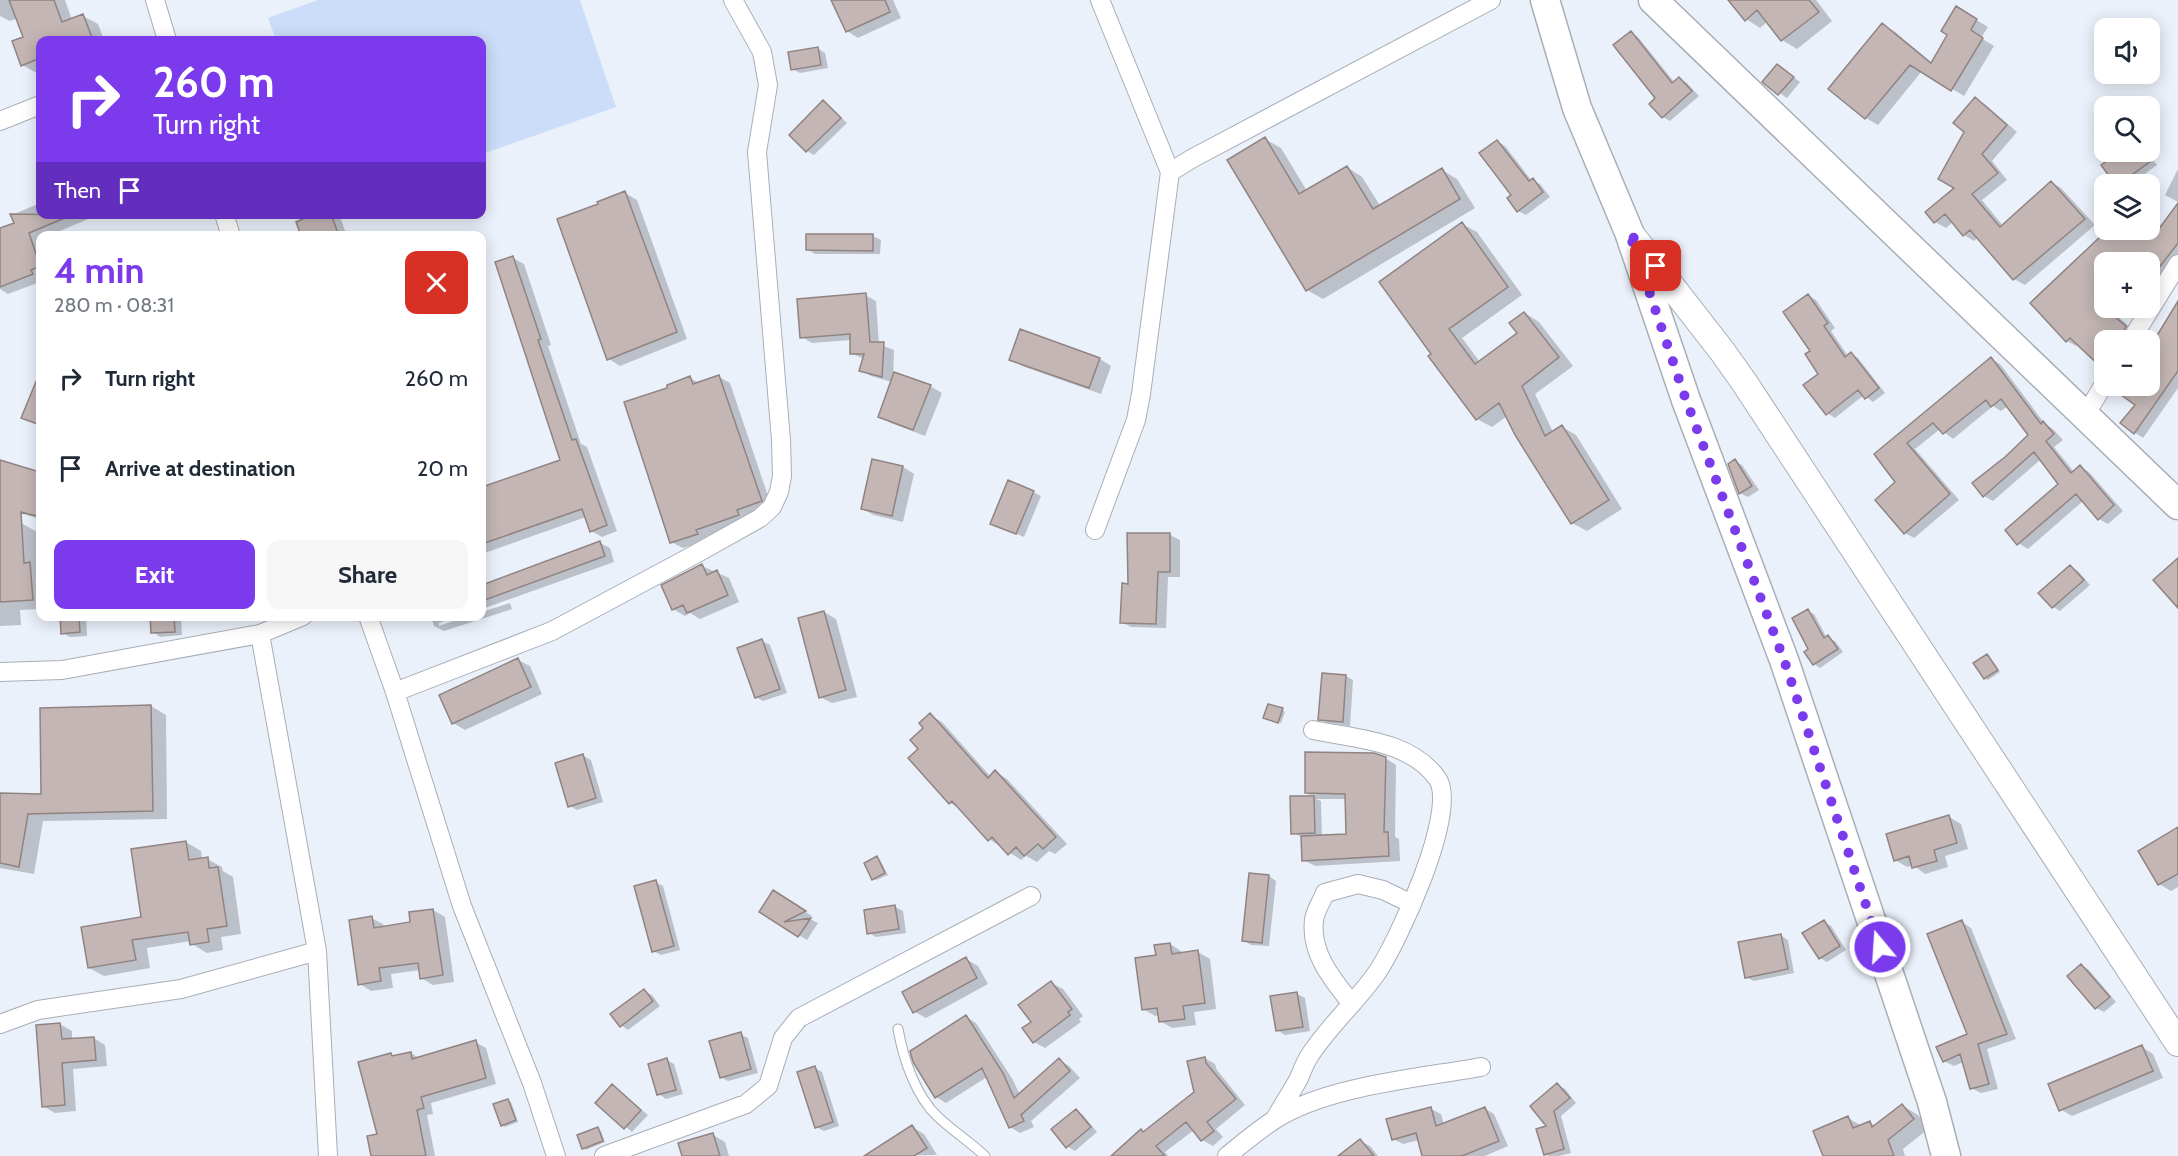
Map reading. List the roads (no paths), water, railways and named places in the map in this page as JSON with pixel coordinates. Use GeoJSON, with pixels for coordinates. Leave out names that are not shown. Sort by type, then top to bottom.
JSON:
{"type":"FeatureCollection","features":[{"type":"Feature","properties":{"kind":"main road"},"geometry":{"type":"LineString","coordinates":[[1545,0],[1577,108],[1629,232],[1686,400],[1784,660],[1932,1102],[1946,1156]]}},
{"type":"Feature","properties":{"kind":"main road"},"geometry":{"type":"LineString","coordinates":[[1653,0],[2178,505]]}},
{"type":"Feature","properties":{"kind":"main road"},"geometry":{"type":"LineString","coordinates":[[1629,232],[1744,382],[2178,1043]]}},
{"type":"Feature","properties":{"kind":"street"},"geometry":{"type":"LineString","coordinates":[[155,0],[166,36]]}},
{"type":"Feature","properties":{"kind":"street"},"geometry":{"type":"LineString","coordinates":[[395,692],[552,631],[760,518],[772,507],[779,492],[782,476],[781,440],[757,152],[768,85],[762,52],[733,0]]}},
{"type":"Feature","properties":{"kind":"street"},"geometry":{"type":"LineString","coordinates":[[1095,530],[1136,420],[1170,172],[1100,0]]}},
{"type":"Feature","properties":{"kind":"street"},"geometry":{"type":"LineString","coordinates":[[1170,172],[1491,0]]}},
{"type":"Feature","properties":{"kind":"street"},"geometry":{"type":"LineString","coordinates":[[0,121],[36,107]]}},
{"type":"Feature","properties":{"kind":"street"},"geometry":{"type":"LineString","coordinates":[[2137,330],[2178,264]]}},
{"type":"Feature","properties":{"kind":"street"},"geometry":{"type":"LineString","coordinates":[[2085,416],[2097,396]]}},
{"type":"Feature","properties":{"kind":"street"},"geometry":{"type":"LineString","coordinates":[[0,672],[62,670],[260,634],[291,621]]}},
{"type":"Feature","properties":{"kind":"street"},"geometry":{"type":"LineString","coordinates":[[370,621],[395,692],[462,906],[532,1083],[556,1156]]}},
{"type":"Feature","properties":{"kind":"street"},"geometry":{"type":"LineString","coordinates":[[260,634],[317,951],[328,1156]]}},
{"type":"Feature","properties":{"kind":"street"},"geometry":{"type":"LineString","coordinates":[[1275,1119],[1309,1056],[1376,974],[1402,930],[1426,871],[1443,804],[1439,780],[1425,764],[1395,746],[1313,730]]}},
{"type":"Feature","properties":{"kind":"street"},"geometry":{"type":"LineString","coordinates":[[1352,1004],[1317,953],[1314,919],[1325,893],[1358,884],[1383,890],[1412,904]]}},
{"type":"Feature","properties":{"kind":"street"},"geometry":{"type":"LineString","coordinates":[[604,1156],[746,1104],[768,1086],[783,1038],[799,1018],[1031,896]]}},
{"type":"Feature","properties":{"kind":"street"},"geometry":{"type":"LineString","coordinates":[[0,1024],[38,1010],[181,989],[317,951]]}},
{"type":"Feature","properties":{"kind":"street"},"geometry":{"type":"LineString","coordinates":[[1227,1156],[1275,1119],[1310,1103],[1362,1088],[1481,1067]]}},
{"type":"Feature","properties":{"kind":"lane"},"geometry":{"type":"LineString","coordinates":[[898,1029],[902,1053],[917,1088],[936,1116],[985,1156]]}}]}
